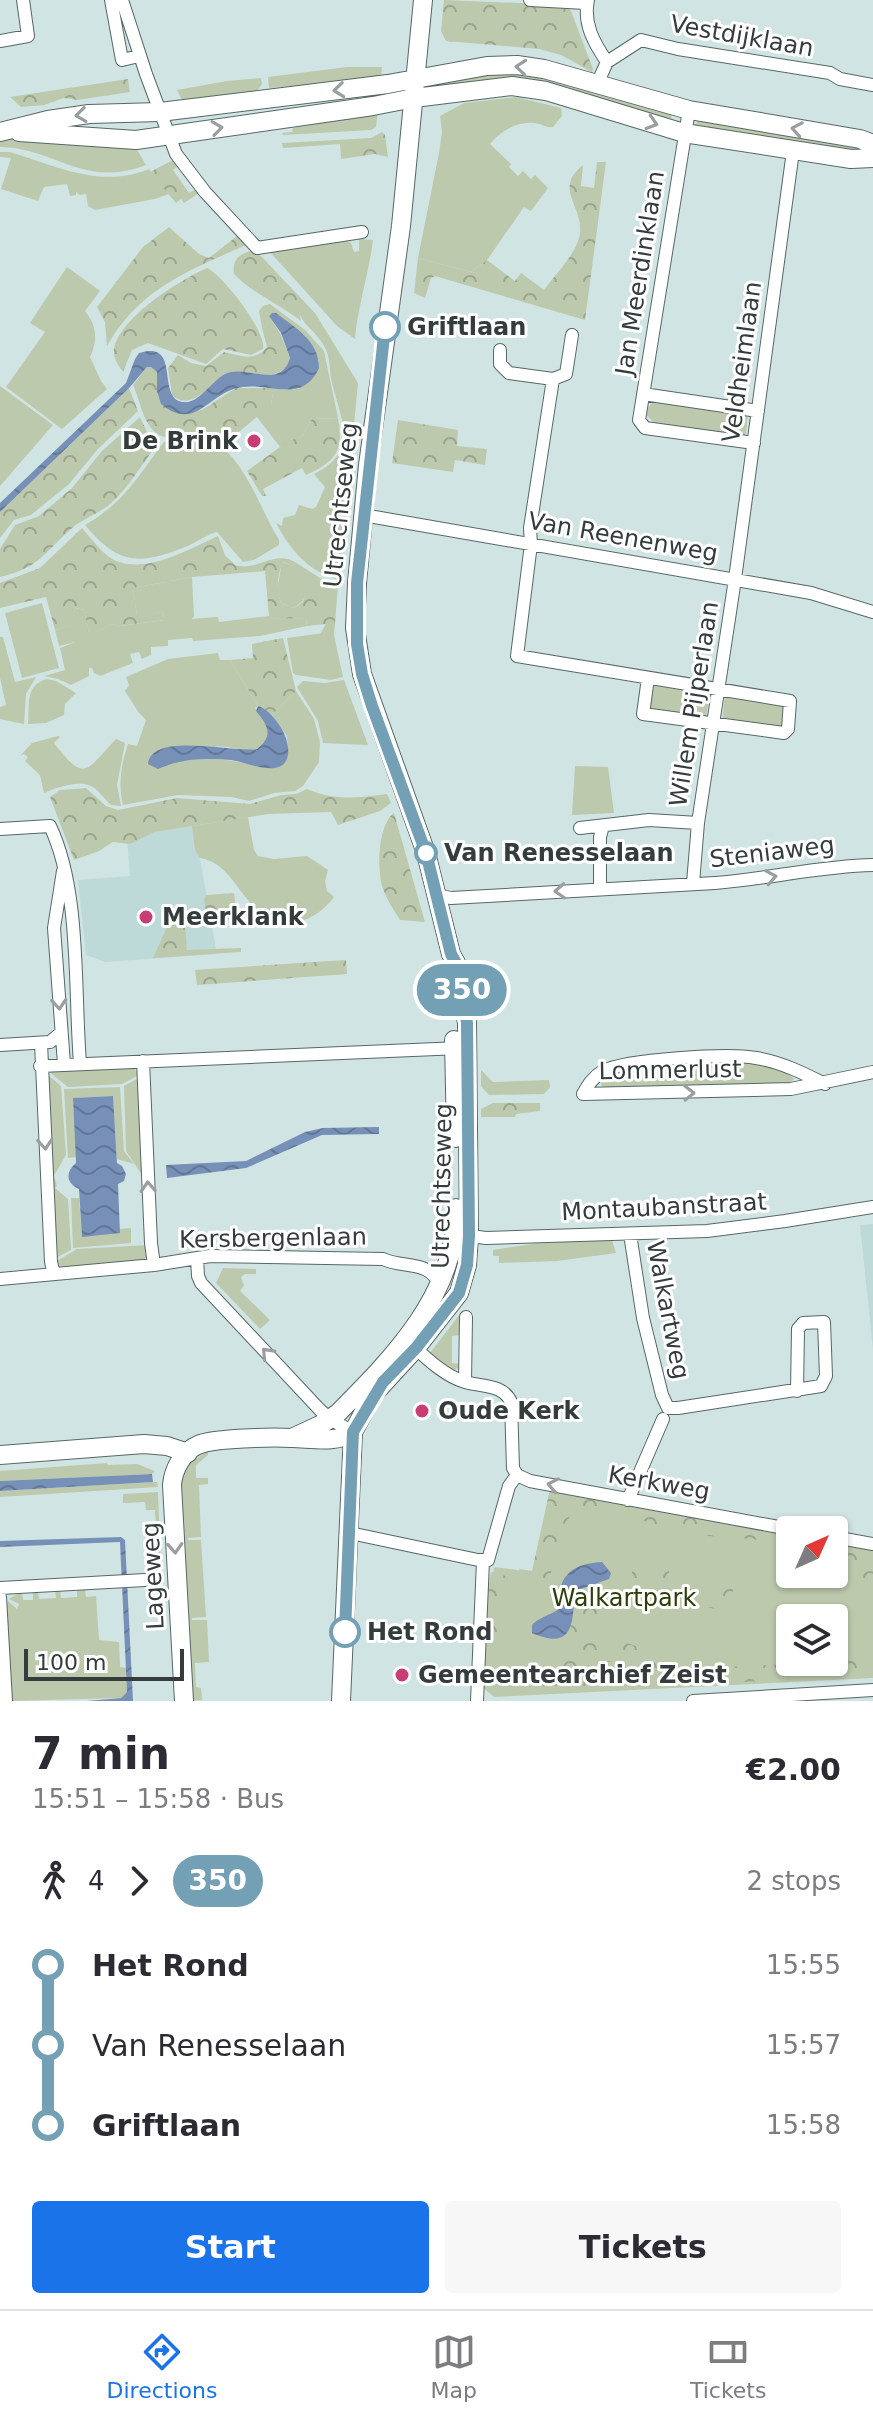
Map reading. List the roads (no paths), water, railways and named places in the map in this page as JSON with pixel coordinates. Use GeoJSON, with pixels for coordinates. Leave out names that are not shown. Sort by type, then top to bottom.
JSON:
{"type":"FeatureCollection","features":[{"type":"Feature","properties":{"kind":"main road","name":"Utrechtseweg"},"geometry":{"type":"LineString","coordinates":[[292,1438],[330,1419],[410,1344],[459,1293],[467,1265],[462,1235],[460,1048],[448,964],[451,954],[426,853],[372,706],[359,661],[355,606],[385,323],[401,226],[423,0]]}},
{"type":"Feature","properties":{"kind":"main road"},"geometry":{"type":"LineString","coordinates":[[0,133],[48,120],[89,114],[160,112],[388,84],[487,66],[517,65],[544,69],[689,110],[860,139],[873,144]]}},
{"type":"Feature","properties":{"kind":"main road"},"geometry":{"type":"LineString","coordinates":[[0,133],[136,140],[496,87],[531,88],[684,133],[851,159],[873,158]]}},
{"type":"Feature","properties":{"kind":"main road","name":"Utrechtseweg"},"geometry":{"type":"LineString","coordinates":[[353,1432],[410,1344],[440,1287],[462,1235]]}},
{"type":"Feature","properties":{"kind":"main road"},"geometry":{"type":"LineString","coordinates":[[144,1444],[175,1470],[199,1444],[292,1438],[313,1440],[347,1436],[353,1432]]}},
{"type":"Feature","properties":{"kind":"main road"},"geometry":{"type":"LineString","coordinates":[[341,1701],[353,1432]]}},
{"type":"Feature","properties":{"kind":"main road"},"geometry":{"type":"LineString","coordinates":[[0,1455],[144,1444],[167,1446],[188,1453]]}},
{"type":"Feature","properties":{"kind":"main road","name":"Lageweg"},"geometry":{"type":"LineString","coordinates":[[175,1470],[172,1485],[184,1701]]}},
{"type":"Feature","properties":{"kind":"street"},"geometry":{"type":"LineString","coordinates":[[0,41],[28,36],[23,0]]}},
{"type":"Feature","properties":{"kind":"street"},"geometry":{"type":"LineString","coordinates":[[111,0],[122,60],[139,56]]}},
{"type":"Feature","properties":{"kind":"street"},"geometry":{"type":"LineString","coordinates":[[122,0],[139,56],[176,154],[190,174],[257,248],[362,232]]}},
{"type":"Feature","properties":{"kind":"street"},"geometry":{"type":"LineString","coordinates":[[530,0],[587,1],[593,42],[607,62],[597,84]]}},
{"type":"Feature","properties":{"kind":"street","name":"Vestdijklaan"},"geometry":{"type":"LineString","coordinates":[[607,62],[641,40],[678,49],[830,73],[840,79],[873,85]]}},
{"type":"Feature","properties":{"kind":"street","name":"Jan Meerdinklaan"},"geometry":{"type":"LineString","coordinates":[[689,110],[639,420],[645,428],[754,443]]}},
{"type":"Feature","properties":{"kind":"street","name":"Veldheimlaan"},"geometry":{"type":"LineString","coordinates":[[735,579],[793,151]]}},
{"type":"Feature","properties":{"kind":"street"},"geometry":{"type":"LineString","coordinates":[[500,350],[500,364],[509,373],[553,379],[566,374],[572,335]]}},
{"type":"Feature","properties":{"kind":"street"},"geometry":{"type":"LineString","coordinates":[[553,379],[530,528],[531,544],[517,656],[790,701],[788,729],[784,733],[643,714],[648,678]]}},
{"type":"Feature","properties":{"kind":"street"},"geometry":{"type":"LineString","coordinates":[[643,394],[758,411]]}},
{"type":"Feature","properties":{"kind":"street","name":"Van Reenenweg"},"geometry":{"type":"LineString","coordinates":[[363,515],[811,593],[873,612]]}},
{"type":"Feature","properties":{"kind":"street","name":"Willem Pijperlaan"},"geometry":{"type":"LineString","coordinates":[[693,883],[698,823],[735,579]]}},
{"type":"Feature","properties":{"kind":"street"},"geometry":{"type":"LineString","coordinates":[[580,828],[649,820],[698,823]]}},
{"type":"Feature","properties":{"kind":"street"},"geometry":{"type":"LineString","coordinates":[[0,829],[50,826],[61,849],[63,871],[54,928],[64,1064]]}},
{"type":"Feature","properties":{"kind":"street"},"geometry":{"type":"LineString","coordinates":[[600,888],[600,837],[603,826]]}},
{"type":"Feature","properties":{"kind":"street","name":"Steniaweg"},"geometry":{"type":"LineString","coordinates":[[436,895],[451,898],[753,880],[831,867],[873,865]]}},
{"type":"Feature","properties":{"kind":"street"},"geometry":{"type":"LineString","coordinates":[[63,871],[68,882],[72,927],[80,1063]]}},
{"type":"Feature","properties":{"kind":"street"},"geometry":{"type":"LineString","coordinates":[[54,928],[72,927]]}},
{"type":"Feature","properties":{"kind":"street"},"geometry":{"type":"LineString","coordinates":[[56,966],[74,965]]}},
{"type":"Feature","properties":{"kind":"street"},"geometry":{"type":"LineString","coordinates":[[0,1045],[54,1041],[61,1033]]}},
{"type":"Feature","properties":{"kind":"street"},"geometry":{"type":"LineString","coordinates":[[41,1043],[54,1274]]}},
{"type":"Feature","properties":{"kind":"street"},"geometry":{"type":"LineString","coordinates":[[40,1066],[460,1048]]}},
{"type":"Feature","properties":{"kind":"street","name":"Lommerlust"},"geometry":{"type":"LineString","coordinates":[[825,1084],[792,1068],[751,1057],[639,1060],[604,1071],[591,1080],[583,1094],[791,1089],[825,1084],[873,1072]]}},
{"type":"Feature","properties":{"kind":"street"},"geometry":{"type":"LineString","coordinates":[[143,1061],[154,1265]]}},
{"type":"Feature","properties":{"kind":"street","name":"Montaubanstraat"},"geometry":{"type":"LineString","coordinates":[[462,1235],[486,1238],[630,1234],[748,1226],[873,1207]]}},
{"type":"Feature","properties":{"kind":"street","name":"Walkartweg"},"geometry":{"type":"LineString","coordinates":[[630,1234],[643,1318],[668,1408],[797,1391]]}},
{"type":"Feature","properties":{"kind":"street"},"geometry":{"type":"LineString","coordinates":[[197,1258],[196,1269],[201,1283],[330,1419],[353,1432]]}},
{"type":"Feature","properties":{"kind":"street","name":"Kersbergenlaan"},"geometry":{"type":"LineString","coordinates":[[0,1279],[154,1265],[197,1258],[383,1259],[395,1264],[421,1266],[436,1278],[440,1287]]}},
{"type":"Feature","properties":{"kind":"street"},"geometry":{"type":"LineString","coordinates":[[465,1382],[466,1317]]}},
{"type":"Feature","properties":{"kind":"street"},"geometry":{"type":"LineString","coordinates":[[824,1322],[826,1376],[821,1386],[797,1391],[798,1329],[803,1323],[824,1322]]}},
{"type":"Feature","properties":{"kind":"street"},"geometry":{"type":"LineString","coordinates":[[350,1533],[483,1561],[491,1556],[509,1486],[517,1475],[513,1468],[510,1398],[498,1389],[465,1382],[443,1370],[410,1344]]}},
{"type":"Feature","properties":{"kind":"street"},"geometry":{"type":"LineString","coordinates":[[628,1500],[663,1419]]}},
{"type":"Feature","properties":{"kind":"street","name":"Kerkweg"},"geometry":{"type":"LineString","coordinates":[[517,1475],[530,1481],[776,1527]]}},
{"type":"Feature","properties":{"kind":"street"},"geometry":{"type":"LineString","coordinates":[[848,1539],[873,1544]]}},
{"type":"Feature","properties":{"kind":"street"},"geometry":{"type":"LineString","coordinates":[[477,1701],[483,1561]]}},
{"type":"Feature","properties":{"kind":"street"},"geometry":{"type":"LineString","coordinates":[[0,1588],[145,1580]]}},
{"type":"Feature","properties":{"kind":"street"},"geometry":{"type":"LineString","coordinates":[[0,1597],[2,1676],[6,1701]]}},
{"type":"Feature","properties":{"kind":"street"},"geometry":{"type":"LineString","coordinates":[[693,1701],[873,1690]]}},
{"type":"Feature","properties":{"kind":"water"},"geometry":{"type":"Polygon","coordinates":[[[272,313],[298,330],[315,350],[319,368],[302,387],[234,389],[200,410],[183,414],[161,404],[157,372],[147,367],[0,512],[0,503],[126,383],[139,353],[152,351],[160,354],[173,396],[186,402],[199,396],[224,374],[239,371],[273,375],[280,372],[290,358],[281,333],[269,316],[272,313]]]}},
{"type":"Feature","properties":{"kind":"water"},"geometry":{"type":"Polygon","coordinates":[[[258,706],[273,717],[285,735],[288,752],[281,766],[263,768],[212,759],[185,761],[158,769],[148,764],[153,754],[163,748],[257,749],[267,735],[264,721],[256,711],[258,706]]]}},
{"type":"Feature","properties":{"kind":"water"},"geometry":{"type":"Polygon","coordinates":[[[113,1096],[117,1163],[126,1174],[124,1181],[118,1184],[120,1233],[82,1237],[79,1189],[68,1177],[76,1163],[73,1098],[113,1096]]]}},
{"type":"Feature","properties":{"kind":"water"},"geometry":{"type":"Polygon","coordinates":[[[379,1127],[379,1134],[322,1135],[246,1168],[167,1178],[166,1165],[246,1161],[305,1132],[323,1128],[379,1127]]]}},
{"type":"Feature","properties":{"kind":"water"},"geometry":{"type":"Polygon","coordinates":[[[152,1474],[153,1482],[0,1491],[0,1481],[152,1474]]]}},
{"type":"Feature","properties":{"kind":"water"},"geometry":{"type":"Polygon","coordinates":[[[121,1537],[125,1540],[133,1701],[87,1701],[121,1698],[127,1692],[120,1542],[0,1547],[0,1541],[121,1537]]]}},
{"type":"Feature","properties":{"kind":"water"},"geometry":{"type":"Polygon","coordinates":[[[602,1562],[611,1573],[609,1579],[575,1591],[572,1622],[564,1636],[546,1638],[532,1633],[532,1625],[564,1603],[567,1598],[561,1586],[568,1574],[583,1565],[602,1562]]]}},
{"type":"Feature","properties":{"kind":"place","name":"Griftlaan"},"geometry":{"type":"Point","coordinates":[385,327]}},
{"type":"Feature","properties":{"kind":"place","name":"De Brink"},"geometry":{"type":"Point","coordinates":[254,441]}},
{"type":"Feature","properties":{"kind":"place","name":"Van Renesselaan"},"geometry":{"type":"Point","coordinates":[426,853]}},
{"type":"Feature","properties":{"kind":"place","name":"Meerklank"},"geometry":{"type":"Point","coordinates":[146,917]}},
{"type":"Feature","properties":{"kind":"place","name":"Oude Kerk"},"geometry":{"type":"Point","coordinates":[422,1411]}},
{"type":"Feature","properties":{"kind":"place","name":"Het Rond"},"geometry":{"type":"Point","coordinates":[345,1632]}},
{"type":"Feature","properties":{"kind":"place","name":"Gemeentearchief Zeist"},"geometry":{"type":"Point","coordinates":[402,1675]}},
{"type":"Feature","properties":{"kind":"park label","name":"Walkartpark"},"geometry":{"type":"Point","coordinates":[624,1598]}}]}
